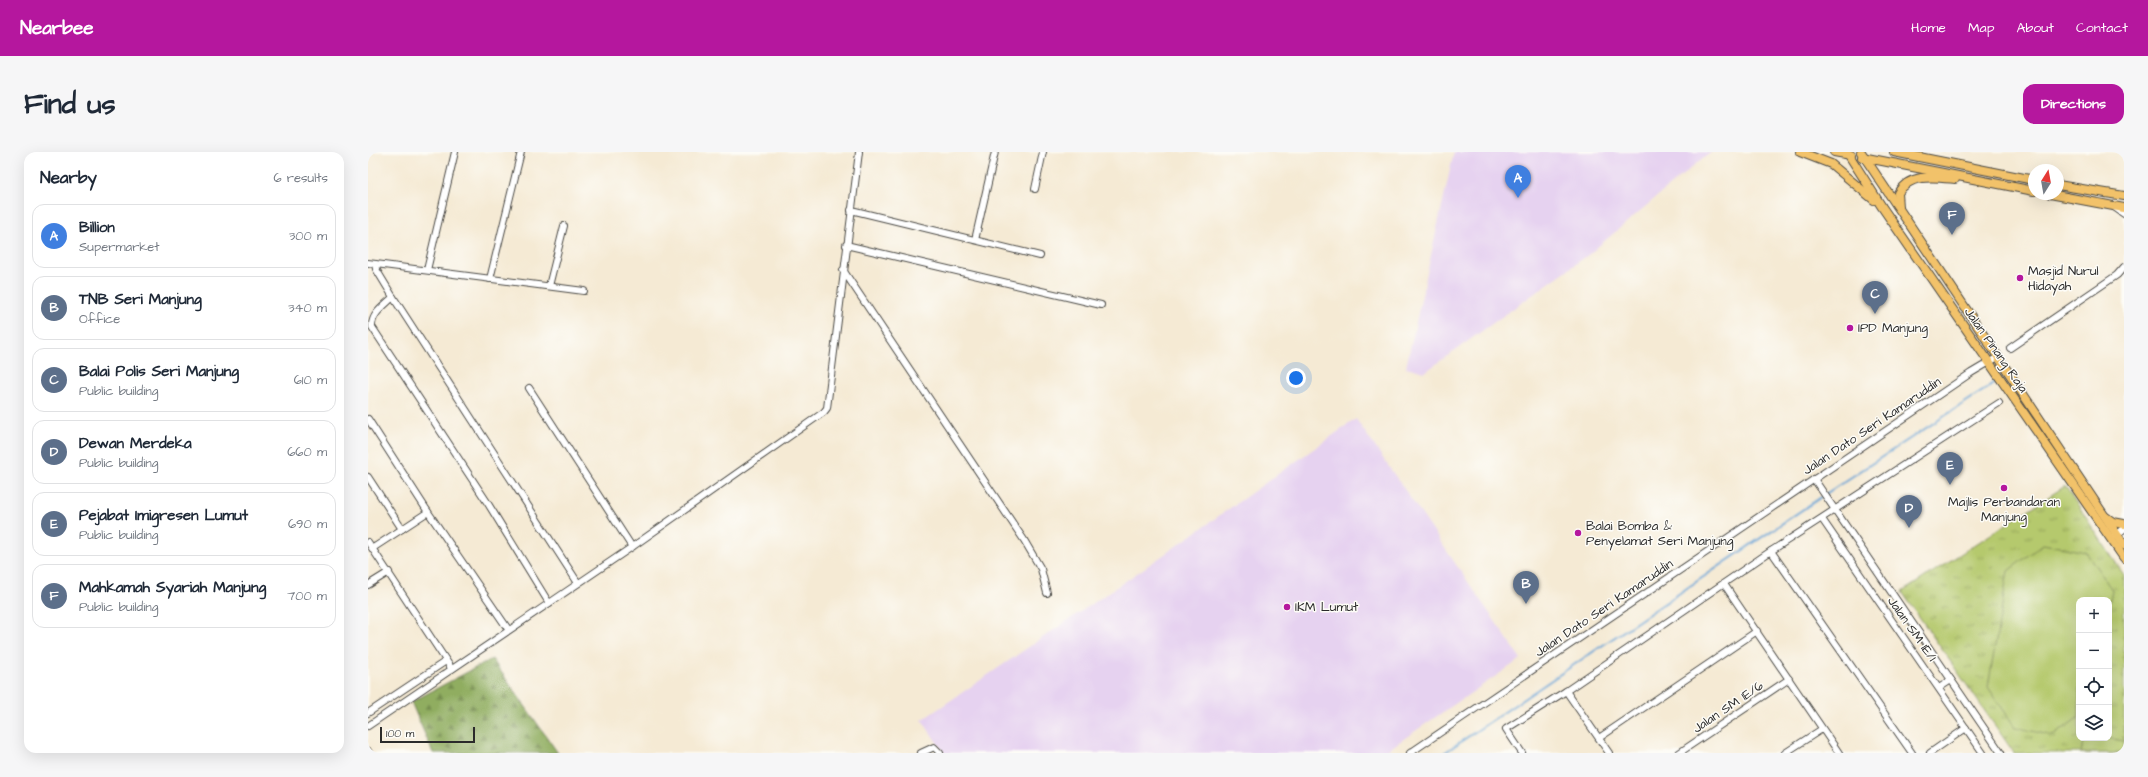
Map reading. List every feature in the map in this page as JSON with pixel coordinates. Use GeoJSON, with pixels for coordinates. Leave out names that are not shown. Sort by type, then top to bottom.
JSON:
{"type":"FeatureCollection","features":[{"type":"Feature","properties":{"kind":"main road"},"geometry":{"type":"LineString","coordinates":[[1800,152],[1831,164],[1882,207]]}},
{"type":"Feature","properties":{"kind":"main road"},"geometry":{"type":"LineString","coordinates":[[1834,152],[1863,155],[2028,190]]}},
{"type":"Feature","properties":{"kind":"main road"},"geometry":{"type":"LineString","coordinates":[[1894,152],[2028,179]]}},
{"type":"Feature","properties":{"kind":"main road"},"geometry":{"type":"LineString","coordinates":[[1905,152],[1918,157]]}},
{"type":"Feature","properties":{"kind":"main road","name":"Jalan Pinang Raja"},"geometry":{"type":"LineString","coordinates":[[1848,153],[1882,207],[1945,299],[2113,537],[2124,545]]}},
{"type":"Feature","properties":{"kind":"main road","name":"Jalan Pinang Raja"},"geometry":{"type":"LineString","coordinates":[[1863,155],[1956,292],[2104,516],[2124,558]]}},
{"type":"Feature","properties":{"kind":"main road"},"geometry":{"type":"LineString","coordinates":[[1899,209],[1897,198],[1901,189],[1907,182],[1920,178],[1938,177],[2013,186]]}},
{"type":"Feature","properties":{"kind":"main road"},"geometry":{"type":"LineString","coordinates":[[2064,185],[2124,196]]}},
{"type":"Feature","properties":{"kind":"main road"},"geometry":{"type":"LineString","coordinates":[[2064,197],[2124,208]]}},
{"type":"Feature","properties":{"kind":"main road"},"geometry":{"type":"LineString","coordinates":[[1945,299],[1956,292]]}},
{"type":"Feature","properties":{"kind":"main road"},"geometry":{"type":"LineString","coordinates":[[2104,516],[2113,522],[2124,524]]}},
{"type":"Feature","properties":{"kind":"street"},"geometry":{"type":"LineString","coordinates":[[427,270],[455,152]]}},
{"type":"Feature","properties":{"kind":"street"},"geometry":{"type":"LineString","coordinates":[[490,279],[521,152]]}},
{"type":"Feature","properties":{"kind":"street"},"geometry":{"type":"LineString","coordinates":[[368,726],[508,629],[550,603],[632,547],[824,412],[827,408],[846,245],[859,152]]}},
{"type":"Feature","properties":{"kind":"street"},"geometry":{"type":"LineString","coordinates":[[975,240],[995,152]]}},
{"type":"Feature","properties":{"kind":"street"},"geometry":{"type":"LineString","coordinates":[[1035,189],[1043,152]]}},
{"type":"Feature","properties":{"kind":"street"},"geometry":{"type":"LineString","coordinates":[[2112,206],[2124,214]]}},
{"type":"Feature","properties":{"kind":"street"},"geometry":{"type":"LineString","coordinates":[[851,210],[1040,256]]}},
{"type":"Feature","properties":{"kind":"street"},"geometry":{"type":"LineString","coordinates":[[550,286],[564,226]]}},
{"type":"Feature","properties":{"kind":"street"},"geometry":{"type":"LineString","coordinates":[[846,245],[1100,305]]}},
{"type":"Feature","properties":{"kind":"street"},"geometry":{"type":"LineString","coordinates":[[368,263],[584,291]]}},
{"type":"Feature","properties":{"kind":"street"},"geometry":{"type":"LineString","coordinates":[[375,264],[376,269],[393,297],[578,583]]}},
{"type":"Feature","properties":{"kind":"street"},"geometry":{"type":"LineString","coordinates":[[2010,348],[2117,275],[2124,267]]}},
{"type":"Feature","properties":{"kind":"street"},"geometry":{"type":"LineString","coordinates":[[843,270],[1024,540],[1041,569],[1047,593]]}},
{"type":"Feature","properties":{"kind":"street"},"geometry":{"type":"LineString","coordinates":[[393,297],[378,311],[371,322],[372,327],[466,470],[550,603]]}},
{"type":"Feature","properties":{"kind":"street","name":"Jalan Dato Seri Kamaruddin"},"geometry":{"type":"LineString","coordinates":[[1410,753],[1814,479],[1998,357]]}},
{"type":"Feature","properties":{"kind":"street"},"geometry":{"type":"LineString","coordinates":[[530,388],[632,547]]}},
{"type":"Feature","properties":{"kind":"street"},"geometry":{"type":"LineString","coordinates":[[1522,753],[1506,729],[1566,691],[1771,551],[1999,403]]}},
{"type":"Feature","properties":{"kind":"street"},"geometry":{"type":"LineString","coordinates":[[368,420],[428,512],[508,629]]}},
{"type":"Feature","properties":{"kind":"street"},"geometry":{"type":"LineString","coordinates":[[368,477],[402,529]]}},
{"type":"Feature","properties":{"kind":"street"},"geometry":{"type":"LineString","coordinates":[[1814,479],[2001,753]]}},
{"type":"Feature","properties":{"kind":"street"},"geometry":{"type":"LineString","coordinates":[[373,548],[428,512]]}},
{"type":"Feature","properties":{"kind":"street","name":"Jalan SM 1E/1"},"geometry":{"type":"LineString","coordinates":[[1822,519],[1983,753]]}},
{"type":"Feature","properties":{"kind":"street"},"geometry":{"type":"LineString","coordinates":[[2113,537],[2124,529]]}},
{"type":"Feature","properties":{"kind":"street"},"geometry":{"type":"LineString","coordinates":[[368,542],[451,668]]}},
{"type":"Feature","properties":{"kind":"street"},"geometry":{"type":"LineString","coordinates":[[1771,551],[1912,753]]}},
{"type":"Feature","properties":{"kind":"street"},"geometry":{"type":"LineString","coordinates":[[368,585],[389,572]]}},
{"type":"Feature","properties":{"kind":"street"},"geometry":{"type":"LineString","coordinates":[[1724,584],[1839,753]]}},
{"type":"Feature","properties":{"kind":"street"},"geometry":{"type":"LineString","coordinates":[[1599,738],[1756,631]]}},
{"type":"Feature","properties":{"kind":"street"},"geometry":{"type":"LineString","coordinates":[[368,713],[446,660]]}},
{"type":"Feature","properties":{"kind":"street","name":"Jalan SM 1E/6"},"geometry":{"type":"LineString","coordinates":[[1680,753],[1789,679]]}},
{"type":"Feature","properties":{"kind":"street"},"geometry":{"type":"LineString","coordinates":[[1939,688],[1951,680]]}},
{"type":"Feature","properties":{"kind":"street"},"geometry":{"type":"LineString","coordinates":[[1566,691],[1609,753]]}},
{"type":"Feature","properties":{"kind":"street"},"geometry":{"type":"LineString","coordinates":[[1930,753],[1966,728]]}},
{"type":"Feature","properties":{"kind":"street"},"geometry":{"type":"LineString","coordinates":[[1785,753],[1822,729]]}},
{"type":"Feature","properties":{"kind":"street"},"geometry":{"type":"LineString","coordinates":[[921,753],[934,746],[940,753]]}},
{"type":"Feature","properties":{"kind":"shaded area"},"geometry":{"type":"Polygon","coordinates":[[[1454,152],[1712,152],[1698,162],[1588,255],[1425,372],[1406,367],[1454,152]]]}},
{"type":"Feature","properties":{"kind":"shaded area","name":"IKM Lumut"},"geometry":{"type":"Polygon","coordinates":[[[1356,419],[1521,659],[1383,753],[944,753],[922,720],[1165,554],[1356,419]]]}},
{"type":"Feature","properties":{"kind":"green space"},"geometry":{"type":"Polygon","coordinates":[[[2065,486],[2124,575],[2124,753],[2014,753],[1902,592],[2065,486]]]}},
{"type":"Feature","properties":{"kind":"green space"},"geometry":{"type":"Polygon","coordinates":[[[2043,544],[2086,552],[2112,590],[2111,597],[2076,597],[2076,719],[2053,736],[2015,727],[1988,687],[2008,571],[2043,544]]]}},
{"type":"Feature","properties":{"kind":"green space"},"geometry":{"type":"Polygon","coordinates":[[[492,659],[558,753],[433,753],[411,702],[492,659]]]}},
{"type":"Feature","properties":{"kind":"green space"},"geometry":{"type":"Polygon","coordinates":[[[2112,739],[2124,741],[2124,753],[2081,753],[2083,741],[2112,741],[2112,739]]]}},
{"type":"Feature","properties":{"kind":"waterway"},"geometry":{"type":"LineString","coordinates":[[1444,753],[1830,491],[1995,383]]}},
{"type":"Feature","properties":{"kind":"place","name":"Billion"},"geometry":{"type":"Point","coordinates":[1518,198]}},
{"type":"Feature","properties":{"kind":"place","name":"Mahkamah Syariah Manjung"},"geometry":{"type":"Point","coordinates":[1952,235]}},
{"type":"Feature","properties":{"kind":"place","name":"Masjid Nurul Hidayah"},"geometry":{"type":"Point","coordinates":[2020,278]}},
{"type":"Feature","properties":{"kind":"place","name":"Balai Polis Seri Manjung"},"geometry":{"type":"Point","coordinates":[1875,314]}},
{"type":"Feature","properties":{"kind":"place","name":"IPD Manjung"},"geometry":{"type":"Point","coordinates":[1850,328]}},
{"type":"Feature","properties":{"kind":"place","name":"Pejabat Imigresen Lumut"},"geometry":{"type":"Point","coordinates":[1950,485]}},
{"type":"Feature","properties":{"kind":"place","name":"Majlis Perbandaran Manjung"},"geometry":{"type":"Point","coordinates":[2004,488]}},
{"type":"Feature","properties":{"kind":"place","name":"Dewan Merdeka"},"geometry":{"type":"Point","coordinates":[1909,528]}},
{"type":"Feature","properties":{"kind":"place","name":"Balai Bomba & Penyelamat Seri Manjung"},"geometry":{"type":"Point","coordinates":[1578,533]}},
{"type":"Feature","properties":{"kind":"place","name":"TNB Seri Manjung"},"geometry":{"type":"Point","coordinates":[1526,604]}},
{"type":"Feature","properties":{"kind":"place","name":"IKM Lumut"},"geometry":{"type":"Point","coordinates":[1287,607]}}]}
